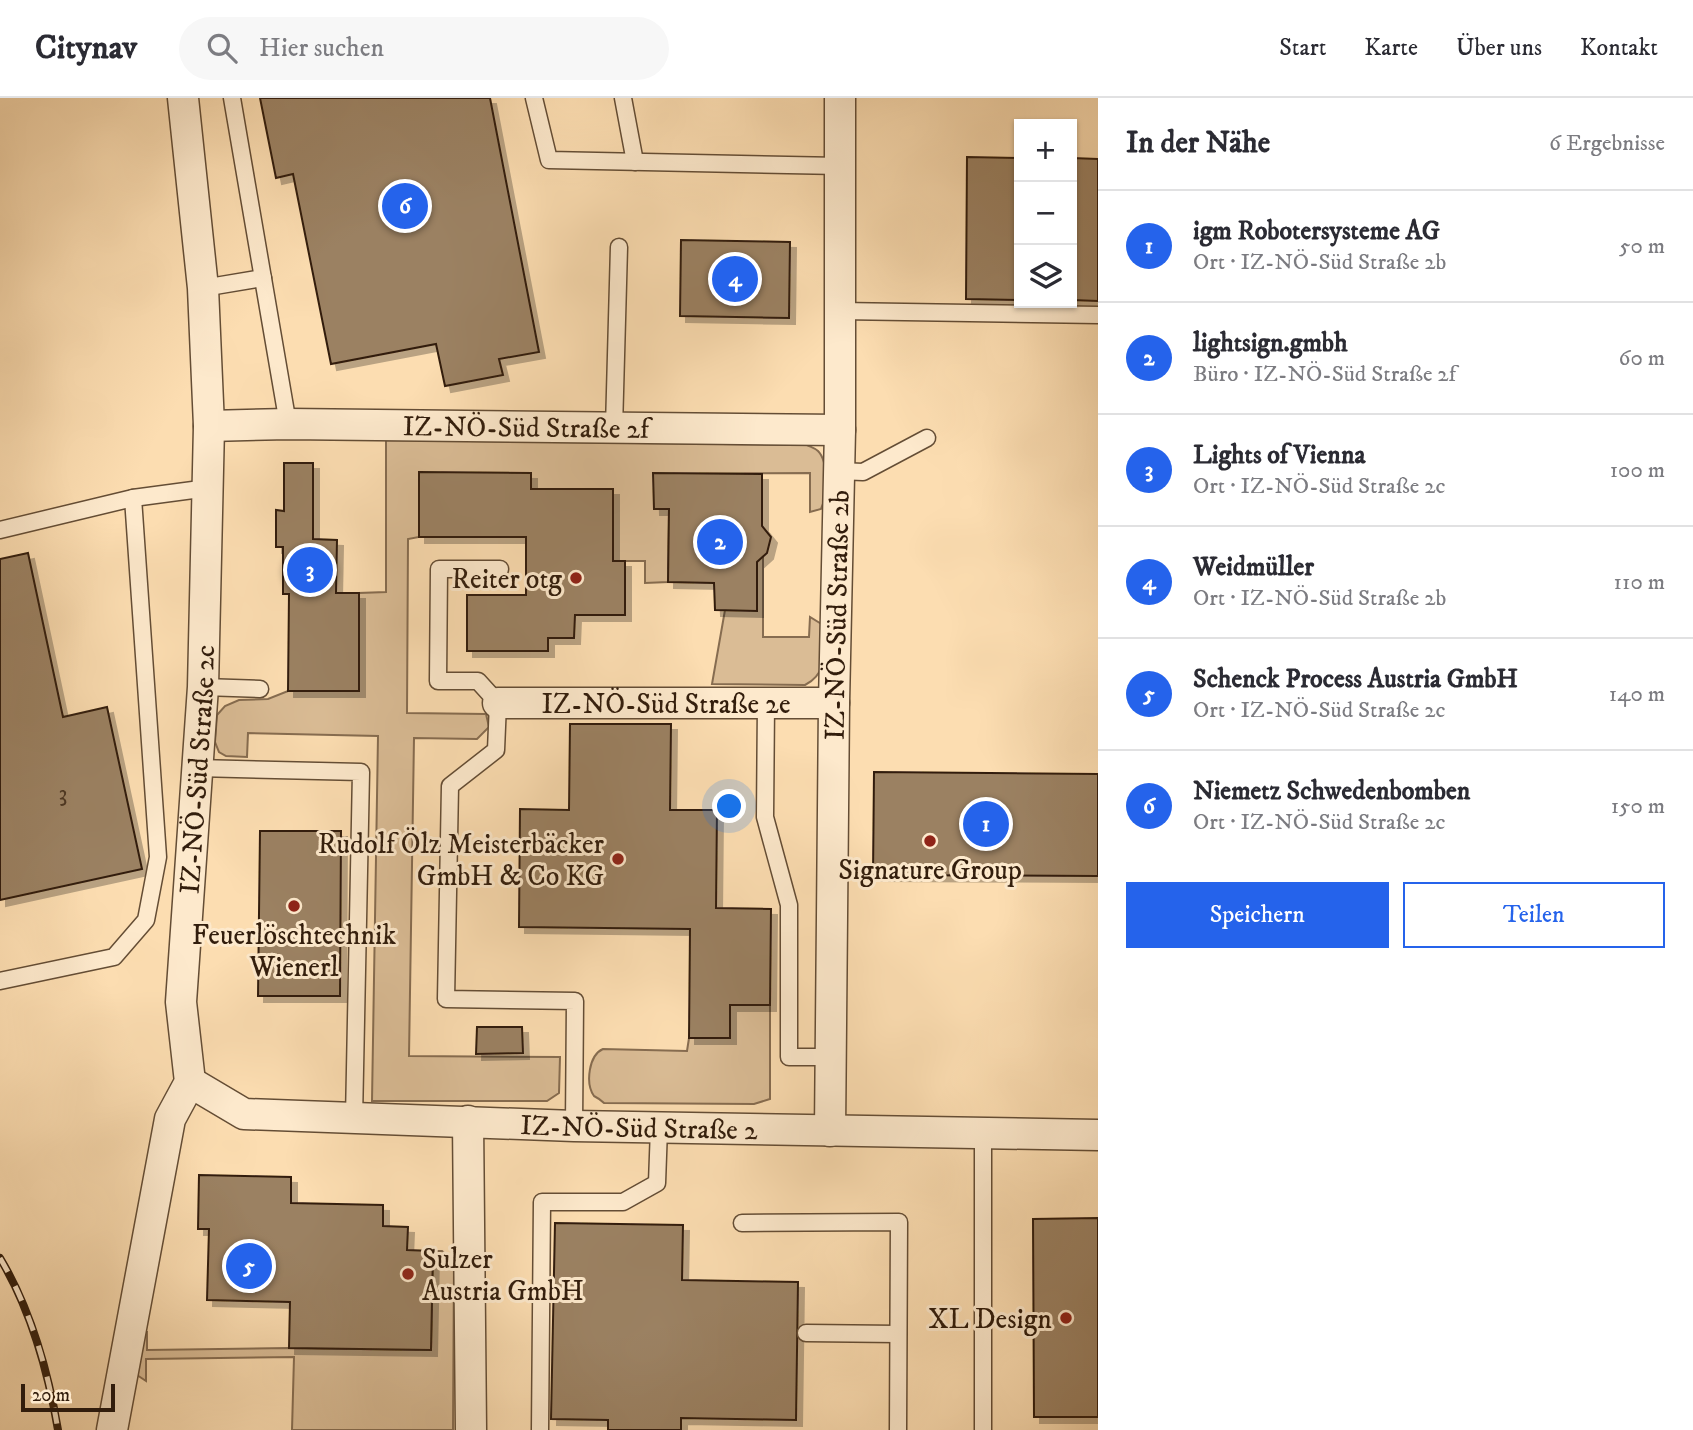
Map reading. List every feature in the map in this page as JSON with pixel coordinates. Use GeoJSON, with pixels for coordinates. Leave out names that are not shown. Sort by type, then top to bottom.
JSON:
{"type":"FeatureCollection","features":[{"type":"Feature","properties":{"kind":"street","name":"IZ-NÖ-Süd Straße 2c"},"geometry":{"type":"LineString","coordinates":[[183,98],[203,288],[209,426],[203,687],[181,1002],[190,1082]]}},
{"type":"Feature","properties":{"kind":"street","name":"IZ-NÖ-Süd Straße 2b"},"geometry":{"type":"LineString","coordinates":[[830,1130],[840,430],[840,98]]}},
{"type":"Feature","properties":{"kind":"street","name":"IZ-NÖ-Süd Straße 2f"},"geometry":{"type":"LineString","coordinates":[[209,426],[288,424],[840,430]]}},
{"type":"Feature","properties":{"kind":"street","name":"IZ-NÖ-Süd Straße 2e"},"geometry":{"type":"LineString","coordinates":[[498,703],[834,703]]}},
{"type":"Feature","properties":{"kind":"street","name":"IZ-NÖ-Süd Straße 2"},"geometry":{"type":"LineString","coordinates":[[190,1082],[244,1114],[574,1126],[1098,1135]]}},
{"type":"Feature","properties":{"kind":"street"},"geometry":{"type":"LineString","coordinates":[[112,1430],[170,1119],[190,1082]]}},
{"type":"Feature","properties":{"kind":"street"},"geometry":{"type":"LineString","coordinates":[[468,1121],[471,1430]]}},
{"type":"Feature","properties":{"kind":"lane"},"geometry":{"type":"LineString","coordinates":[[232,98],[288,424]]}},
{"type":"Feature","properties":{"kind":"lane"},"geometry":{"type":"LineString","coordinates":[[534,98],[549,160],[840,166]]}},
{"type":"Feature","properties":{"kind":"lane"},"geometry":{"type":"LineString","coordinates":[[623,98],[635,162]]}},
{"type":"Feature","properties":{"kind":"lane"},"geometry":{"type":"LineString","coordinates":[[614,428],[619,247]]}},
{"type":"Feature","properties":{"kind":"lane"},"geometry":{"type":"LineString","coordinates":[[203,288],[262,278]]}},
{"type":"Feature","properties":{"kind":"lane"},"geometry":{"type":"LineString","coordinates":[[840,311],[1098,315]]}},
{"type":"Feature","properties":{"kind":"lane"},"geometry":{"type":"LineString","coordinates":[[839,471],[863,471],[927,438]]}},
{"type":"Feature","properties":{"kind":"lane"},"geometry":{"type":"LineString","coordinates":[[0,530],[133,498],[208,488]]}},
{"type":"Feature","properties":{"kind":"lane"},"geometry":{"type":"LineString","coordinates":[[0,981],[114,957],[146,920],[158,857],[133,498]]}},
{"type":"Feature","properties":{"kind":"lane"},"geometry":{"type":"LineString","coordinates":[[500,569],[439,569],[438,681],[478,681],[498,703],[496,750],[450,786],[446,999],[575,1001],[574,1126]]}},
{"type":"Feature","properties":{"kind":"lane"},"geometry":{"type":"LineString","coordinates":[[203,687],[260,689]]}},
{"type":"Feature","properties":{"kind":"lane"},"geometry":{"type":"LineString","coordinates":[[766,703],[765,817],[789,905],[789,1057],[831,1057]]}},
{"type":"Feature","properties":{"kind":"lane"},"geometry":{"type":"LineString","coordinates":[[197,768],[361,772],[354,1119]]}},
{"type":"Feature","properties":{"kind":"lane"},"geometry":{"type":"LineString","coordinates":[[540,1430],[542,1202],[623,1202],[657,1183],[659,1128]]}},
{"type":"Feature","properties":{"kind":"lane"},"geometry":{"type":"LineString","coordinates":[[982,1133],[983,1430]]}},
{"type":"Feature","properties":{"kind":"lane"},"geometry":{"type":"LineString","coordinates":[[742,1223],[899,1222],[898,1430]]}},
{"type":"Feature","properties":{"kind":"lane"},"geometry":{"type":"LineString","coordinates":[[806,1333],[898,1335]]}},
{"type":"Feature","properties":{"kind":"shaded area"},"geometry":{"type":"Polygon","coordinates":[[[386,440],[807,445],[818,451],[824,463],[826,488],[823,503],[821,509],[810,512],[810,473],[654,474],[669,509],[668,582],[645,583],[645,561],[613,561],[613,489],[531,489],[531,473],[419,473],[419,537],[408,539],[407,713],[486,714],[489,727],[477,739],[414,738],[409,1056],[560,1057],[559,1093],[547,1101],[372,1101],[378,736],[248,733],[247,757],[226,756],[219,752],[215,742],[217,715],[225,706],[239,700],[268,699],[288,691],[359,691],[359,593],[386,592],[386,440]]]}},
{"type":"Feature","properties":{"kind":"shaded area"},"geometry":{"type":"Polygon","coordinates":[[[757,556],[763,556],[763,637],[809,637],[810,617],[823,625],[822,667],[813,680],[805,685],[712,684],[725,610],[757,610],[757,556]]]}},
{"type":"Feature","properties":{"kind":"shaded area"},"geometry":{"type":"Polygon","coordinates":[[[730,1005],[770,1005],[770,1099],[754,1104],[604,1103],[594,1096],[589,1077],[598,1052],[603,1049],[687,1051],[689,1038],[730,1038],[730,1005]]]}},
{"type":"Feature","properties":{"kind":"shaded area"},"geometry":{"type":"Polygon","coordinates":[[[433,1251],[442,1251],[454,1261],[453,1430],[292,1430],[294,1357],[146,1359],[146,1381],[134,1373],[139,1332],[147,1332],[147,1350],[431,1350],[433,1251]]]}},
{"type":"Feature","properties":{"kind":"building"},"geometry":{"type":"Polygon","coordinates":[[[260,98],[490,98],[539,352],[499,359],[503,375],[445,386],[436,344],[331,364],[293,174],[276,178],[260,98]]]}},
{"type":"Feature","properties":{"kind":"building"},"geometry":{"type":"Polygon","coordinates":[[[967,157],[1014,158],[1014,300],[966,299],[967,157]]]}},
{"type":"Feature","properties":{"kind":"building"},"geometry":{"type":"Polygon","coordinates":[[[1077,158],[1098,159],[1098,301],[1077,300],[1077,158]]]}},
{"type":"Feature","properties":{"kind":"building"},"geometry":{"type":"Polygon","coordinates":[[[681,240],[790,242],[789,318],[680,316],[681,240]]]}},
{"type":"Feature","properties":{"kind":"building"},"geometry":{"type":"Polygon","coordinates":[[[284,463],[313,463],[313,539],[337,540],[336,593],[359,593],[359,691],[288,691],[289,594],[283,594],[283,547],[276,547],[276,510],[284,511],[284,463]]]}},
{"type":"Feature","properties":{"kind":"building","name":"Reiter otg"},"geometry":{"type":"Polygon","coordinates":[[[419,472],[531,473],[531,489],[613,489],[613,561],[625,561],[625,615],[575,615],[574,638],[548,638],[548,651],[467,651],[467,595],[526,595],[526,537],[419,537],[419,472]]]}},
{"type":"Feature","properties":{"kind":"building"},"geometry":{"type":"Polygon","coordinates":[[[653,473],[762,474],[762,526],[771,537],[767,553],[757,562],[757,611],[715,610],[714,583],[668,582],[669,509],[654,509],[653,473]]]}},
{"type":"Feature","properties":{"kind":"building"},"geometry":{"type":"Polygon","coordinates":[[[28,553],[63,717],[107,707],[142,869],[0,900],[0,559],[28,553]]]}},
{"type":"Feature","properties":{"kind":"building","name":"Rudolf Ölz Meisterbäcker GmbH & Co KG"},"geometry":{"type":"Polygon","coordinates":[[[570,724],[671,724],[670,810],[717,810],[716,908],[771,909],[770,1005],[730,1005],[730,1038],[689,1038],[690,929],[519,927],[520,809],[569,810],[570,724]]]}},
{"type":"Feature","properties":{"kind":"building"},"geometry":{"type":"Polygon","coordinates":[[[874,772],[1098,774],[1098,876],[873,875],[874,772]]]}},
{"type":"Feature","properties":{"kind":"building"},"geometry":{"type":"Polygon","coordinates":[[[260,831],[341,831],[340,996],[258,996],[260,831]]]}},
{"type":"Feature","properties":{"kind":"building"},"geometry":{"type":"Polygon","coordinates":[[[477,1027],[522,1027],[523,1053],[476,1054],[477,1027]]]}},
{"type":"Feature","properties":{"kind":"building"},"geometry":{"type":"Polygon","coordinates":[[[199,1175],[291,1177],[291,1203],[383,1205],[383,1226],[408,1227],[407,1250],[433,1251],[431,1350],[289,1348],[290,1302],[207,1300],[209,1229],[198,1229],[199,1175]]]}},
{"type":"Feature","properties":{"kind":"building","name":"XL Design"},"geometry":{"type":"Polygon","coordinates":[[[1098,1218],[1098,1417],[1034,1417],[1033,1219],[1098,1218]]]}},
{"type":"Feature","properties":{"kind":"building"},"geometry":{"type":"Polygon","coordinates":[[[555,1223],[683,1225],[682,1280],[798,1282],[796,1420],[681,1418],[681,1430],[608,1430],[608,1420],[551,1419],[555,1223]]]}},
{"type":"Feature","properties":{"kind":"railway"},"geometry":{"type":"LineString","coordinates":[[0,1258],[21,1299],[37,1341],[58,1430]]}},
{"type":"Feature","properties":{"kind":"place","name":"Niemetz Schwedenbomben"},"geometry":{"type":"Point","coordinates":[405,206]}},
{"type":"Feature","properties":{"kind":"place","name":"Weidmüller"},"geometry":{"type":"Point","coordinates":[735,279]}},
{"type":"Feature","properties":{"kind":"place","name":"lightsign.gmbh"},"geometry":{"type":"Point","coordinates":[720,542]}},
{"type":"Feature","properties":{"kind":"place","name":"Lights of Vienna"},"geometry":{"type":"Point","coordinates":[310,570]}},
{"type":"Feature","properties":{"kind":"place","name":"Reiter otg"},"geometry":{"type":"Point","coordinates":[576,578]}},
{"type":"Feature","properties":{"kind":"place","name":"igm Robotersysteme AG"},"geometry":{"type":"Point","coordinates":[986,824]}},
{"type":"Feature","properties":{"kind":"place","name":"Signature Group"},"geometry":{"type":"Point","coordinates":[930,841]}},
{"type":"Feature","properties":{"kind":"place","name":"Rudolf Ölz Meisterbäcker GmbH & Co KG"},"geometry":{"type":"Point","coordinates":[618,859]}},
{"type":"Feature","properties":{"kind":"place","name":"Feuerlöschtechnik Wienerl"},"geometry":{"type":"Point","coordinates":[294,906]}},
{"type":"Feature","properties":{"kind":"place","name":"Schenck Process Austria GmbH"},"geometry":{"type":"Point","coordinates":[249,1266]}},
{"type":"Feature","properties":{"kind":"place","name":"Sulzer Austria GmbH"},"geometry":{"type":"Point","coordinates":[408,1274]}},
{"type":"Feature","properties":{"kind":"place","name":"XL Design"},"geometry":{"type":"Point","coordinates":[1066,1318]}}]}
